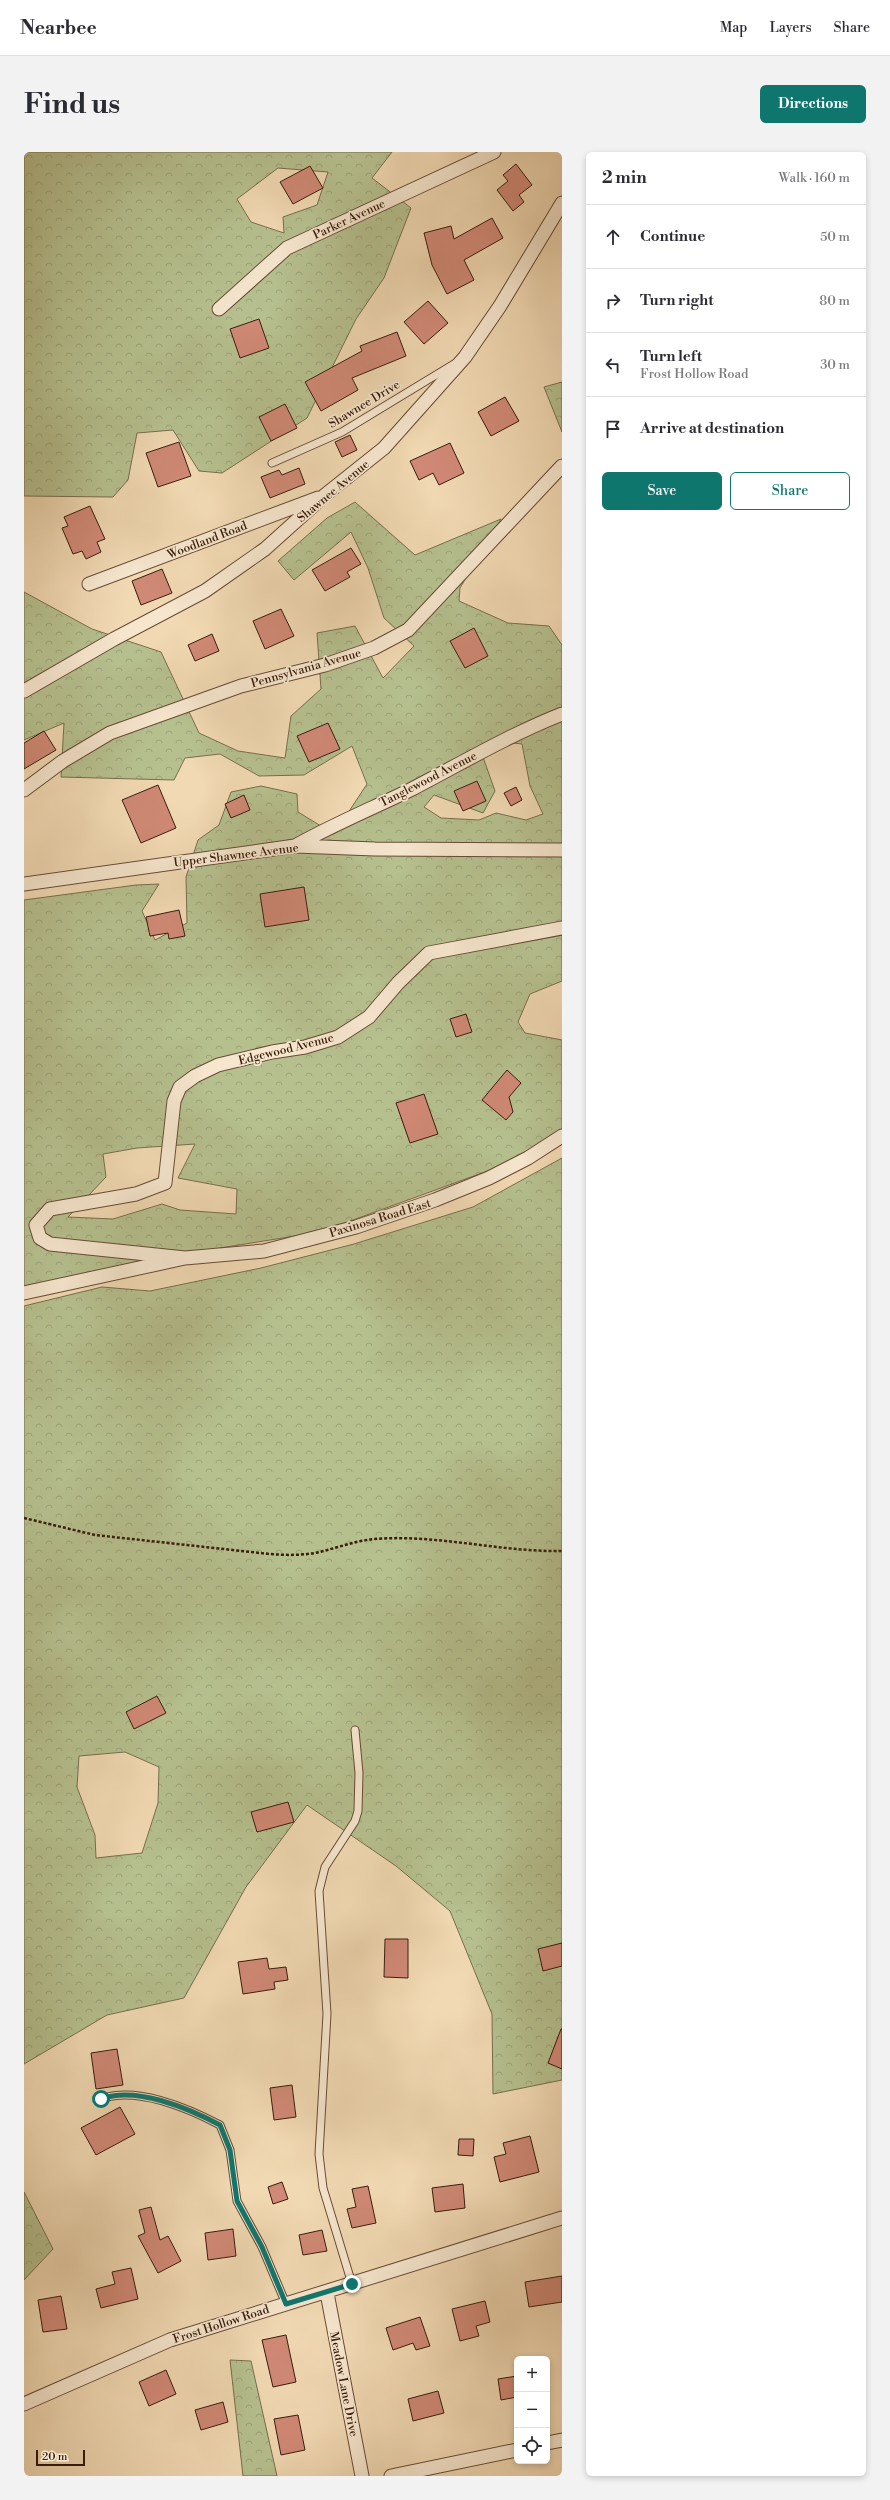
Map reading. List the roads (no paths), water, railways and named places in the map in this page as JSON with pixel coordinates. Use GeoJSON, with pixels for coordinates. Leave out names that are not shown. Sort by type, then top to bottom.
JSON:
{"type":"FeatureCollection","features":[{"type":"Feature","properties":{"kind":"street","name":"Parker Avenue"},"geometry":{"type":"LineString","coordinates":[[219,309],[287,248],[494,152]]}},
{"type":"Feature","properties":{"kind":"street","name":"Shawnee Avenue"},"geometry":{"type":"LineString","coordinates":[[24,691],[204,591],[266,549],[326,496],[384,448],[465,357],[500,306],[562,203]]}},
{"type":"Feature","properties":{"kind":"street","name":"Pennsylvania Avenue"},"geometry":{"type":"LineString","coordinates":[[24,790],[63,761],[110,733],[241,686],[325,664],[374,648],[408,630],[562,466]]}},
{"type":"Feature","properties":{"kind":"street","name":"Woodland Road"},"geometry":{"type":"LineString","coordinates":[[89,584],[326,496]]}},
{"type":"Feature","properties":{"kind":"street","name":"Tanglewood Avenue"},"geometry":{"type":"LineString","coordinates":[[295,846],[334,824],[410,790],[514,735],[562,714]]}},
{"type":"Feature","properties":{"kind":"street","name":"Upper Shawnee Avenue"},"geometry":{"type":"LineString","coordinates":[[24,884],[295,846],[375,849],[562,850]]}},
{"type":"Feature","properties":{"kind":"street","name":"Edgewood Avenue"},"geometry":{"type":"LineString","coordinates":[[168,1164],[168,1140],[174,1101],[180,1087],[196,1076],[218,1066],[272,1052],[305,1047],[338,1037],[369,1017],[398,983],[429,952],[562,928]]}},
{"type":"Feature","properties":{"kind":"street","name":"Paxinosa Road East"},"geometry":{"type":"LineString","coordinates":[[24,1293],[185,1258],[264,1251],[356,1227],[436,1200],[489,1178],[528,1158],[562,1136]]}},
{"type":"Feature","properties":{"kind":"street","name":"Paxinosa Road East"},"geometry":{"type":"LineString","coordinates":[[168,1164],[165,1183],[136,1194],[50,1209],[36,1225],[40,1238],[50,1244],[185,1258]]}},
{"type":"Feature","properties":{"kind":"street","name":"Frost Hollow Road"},"geometry":{"type":"LineString","coordinates":[[24,2404],[170,2340],[286,2304],[327,2293],[437,2255],[562,2218]]}},
{"type":"Feature","properties":{"kind":"street","name":"Meadow Lane Drive"},"geometry":{"type":"LineString","coordinates":[[327,2293],[362,2476]]}},
{"type":"Feature","properties":{"kind":"street"},"geometry":{"type":"LineString","coordinates":[[550,2442],[562,2440]]}},
{"type":"Feature","properties":{"kind":"street"},"geometry":{"type":"LineString","coordinates":[[391,2476],[514,2451]]}},
{"type":"Feature","properties":{"kind":"lane","name":"Shawnee Drive"},"geometry":{"type":"LineString","coordinates":[[272,463],[342,432],[465,357]]}},
{"type":"Feature","properties":{"kind":"lane"},"geometry":{"type":"LineString","coordinates":[[352,2284],[323,2188],[319,2154],[327,2014],[319,1891],[325,1866],[355,1821],[358,1811],[359,1773],[355,1730]]}},
{"type":"Feature","properties":{"kind":"lane"},"geometry":{"type":"LineString","coordinates":[[101,2099],[114,2094],[141,2095],[201,2115],[220,2125],[230,2150],[237,2201],[262,2247],[286,2304]]}}]}
